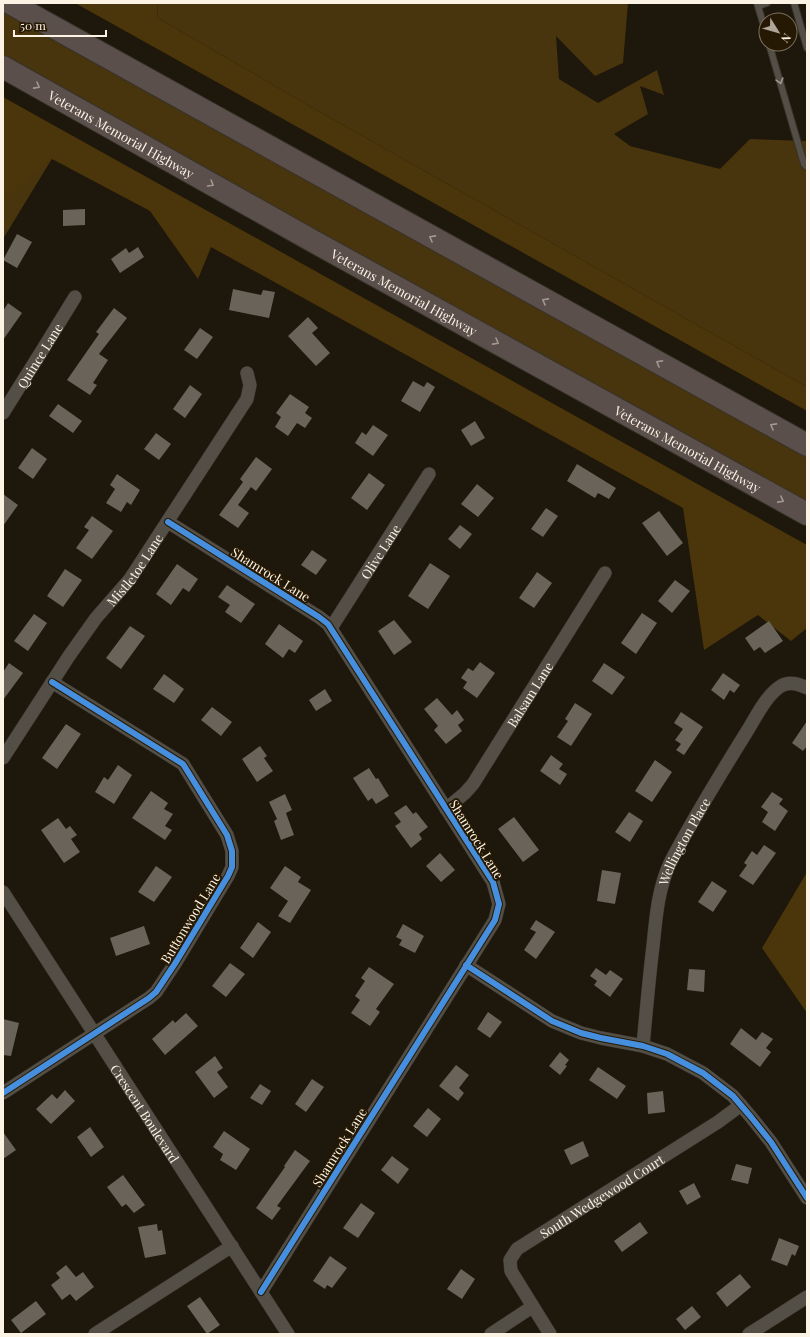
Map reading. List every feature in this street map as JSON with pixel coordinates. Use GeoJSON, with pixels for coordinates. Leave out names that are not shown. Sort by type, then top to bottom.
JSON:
{"type":"FeatureCollection","features":[{"type":"Feature","properties":{"kind":"highway"},"geometry":{"type":"LineString","coordinates":[[10,3],[807,445]]}},
{"type":"Feature","properties":{"kind":"highway","name":"Veterans Memorial Highway"},"geometry":{"type":"LineString","coordinates":[[3,67],[311,240],[807,514]]}},
{"type":"Feature","properties":{"kind":"street","name":"Quince Lane"},"geometry":{"type":"LineString","coordinates":[[3,413],[44,350],[75,297]]}},
{"type":"Feature","properties":{"kind":"street","name":"Mistletoe Lane"},"geometry":{"type":"LineString","coordinates":[[3,758],[68,656],[96,618],[130,579],[247,399],[250,385],[247,373]]}},
{"type":"Feature","properties":{"kind":"street","name":"Olive Lane"},"geometry":{"type":"LineString","coordinates":[[331,628],[429,474]]}},
{"type":"Feature","properties":{"kind":"street","name":"Shamrock Lane"},"geometry":{"type":"LineString","coordinates":[[168,522],[319,617],[331,628],[493,882],[499,904],[495,920],[261,1292]]}},
{"type":"Feature","properties":{"kind":"street","name":"Balsam Lane"},"geometry":{"type":"LineString","coordinates":[[446,809],[473,784],[605,573]]}},
{"type":"Feature","properties":{"kind":"street","name":"Buttonwood Lane"},"geometry":{"type":"LineString","coordinates":[[3,1093],[156,992],[176,962],[232,867],[232,851],[227,835],[183,764],[52,682]]}},
{"type":"Feature","properties":{"kind":"street","name":"Wellington Place"},"geometry":{"type":"LineString","coordinates":[[643,1046],[647,993],[657,907],[667,869],[680,843],[765,704],[782,685],[792,683],[807,688]]}},
{"type":"Feature","properties":{"kind":"street","name":"Crescent Boulevard"},"geometry":{"type":"LineString","coordinates":[[3,892],[288,1334]]}},
{"type":"Feature","properties":{"kind":"street"},"geometry":{"type":"LineString","coordinates":[[466,965],[552,1021],[575,1031],[600,1038],[643,1046],[667,1054],[704,1073],[733,1096],[771,1142],[807,1198]]}},
{"type":"Feature","properties":{"kind":"street","name":"South Wedgewood Court"},"geometry":{"type":"LineString","coordinates":[[550,1334],[511,1271],[510,1260],[517,1249],[741,1106]]}},
{"type":"Feature","properties":{"kind":"street"},"geometry":{"type":"LineString","coordinates":[[95,1334],[232,1246]]}},
{"type":"Feature","properties":{"kind":"street"},"geometry":{"type":"LineString","coordinates":[[750,1334],[807,1297]]}},
{"type":"Feature","properties":{"kind":"street"},"geometry":{"type":"LineString","coordinates":[[491,1334],[532,1307]]}},
{"type":"Feature","properties":{"kind":"lane"},"geometry":{"type":"LineString","coordinates":[[758,4],[767,3]]}},
{"type":"Feature","properties":{"kind":"lane"},"geometry":{"type":"LineString","coordinates":[[794,3],[807,48]]}},
{"type":"Feature","properties":{"kind":"lane"},"geometry":{"type":"LineString","coordinates":[[771,52],[804,164],[807,167]]}},
{"type":"Feature","properties":{"kind":"shaded area"},"geometry":{"type":"Polygon","coordinates":[[[75,3],[157,3],[158,18],[306,104],[807,387],[807,411],[75,3]]]}},
{"type":"Feature","properties":{"kind":"shaded area"},"geometry":{"type":"Polygon","coordinates":[[[157,3],[628,3],[623,63],[595,76],[556,36],[559,79],[598,103],[657,70],[664,95],[640,86],[648,114],[614,134],[630,146],[720,169],[750,139],[807,141],[807,387],[306,104],[158,18],[157,3]]]}},
{"type":"Feature","properties":{"kind":"shaded area"},"geometry":{"type":"Polygon","coordinates":[[[3,8],[807,454],[807,505],[3,58],[3,8]]]}},
{"type":"Feature","properties":{"kind":"shaded area"},"geometry":{"type":"Polygon","coordinates":[[[3,97],[807,545],[807,628],[791,641],[758,615],[704,650],[683,508],[211,247],[198,279],[150,211],[52,159],[3,201],[3,97]]]}},
{"type":"Feature","properties":{"kind":"shaded area"},"geometry":{"type":"Polygon","coordinates":[[[3,130],[53,157],[3,239],[3,130]]]}},
{"type":"Feature","properties":{"kind":"shaded area"},"geometry":{"type":"Polygon","coordinates":[[[807,872],[807,1013],[762,948],[807,872]]]}},
{"type":"Feature","properties":{"kind":"building"},"geometry":{"type":"Polygon","coordinates":[[[85,209],[85,225],[63,226],[63,210],[85,209]]]}},
{"type":"Feature","properties":{"kind":"building"},"geometry":{"type":"Polygon","coordinates":[[[17,234],[32,242],[17,268],[3,260],[17,234]]]}},
{"type":"Feature","properties":{"kind":"building"},"geometry":{"type":"Polygon","coordinates":[[[138,247],[144,257],[120,273],[111,259],[126,248],[129,253],[138,247]]]}},
{"type":"Feature","properties":{"kind":"building"},"geometry":{"type":"Polygon","coordinates":[[[233,289],[261,295],[263,290],[275,292],[269,318],[229,310],[233,289]]]}},
{"type":"Feature","properties":{"kind":"building"},"geometry":{"type":"Polygon","coordinates":[[[8,303],[22,313],[3,340],[3,311],[8,303]]]}},
{"type":"Feature","properties":{"kind":"building"},"geometry":{"type":"Polygon","coordinates":[[[114,308],[127,318],[99,354],[108,360],[93,383],[97,385],[90,395],[67,380],[99,334],[96,332],[114,308]]]}},
{"type":"Feature","properties":{"kind":"building"},"geometry":{"type":"Polygon","coordinates":[[[308,317],[318,328],[312,333],[330,353],[316,366],[288,336],[308,317]]]}},
{"type":"Feature","properties":{"kind":"building"},"geometry":{"type":"Polygon","coordinates":[[[200,328],[213,337],[197,359],[184,350],[200,328]]]}},
{"type":"Feature","properties":{"kind":"building"},"geometry":{"type":"Polygon","coordinates":[[[413,381],[424,387],[427,382],[435,387],[420,412],[401,401],[413,381]]]}},
{"type":"Feature","properties":{"kind":"building"},"geometry":{"type":"Polygon","coordinates":[[[190,385],[202,394],[185,418],[173,409],[190,385]]]}},
{"type":"Feature","properties":{"kind":"building"},"geometry":{"type":"Polygon","coordinates":[[[290,394],[309,407],[305,413],[312,418],[305,428],[297,423],[288,436],[275,427],[281,417],[276,413],[290,394]]]}},
{"type":"Feature","properties":{"kind":"building"},"geometry":{"type":"Polygon","coordinates":[[[58,404],[82,421],[73,433],[49,416],[58,404]]]}},
{"type":"Feature","properties":{"kind":"building"},"geometry":{"type":"Polygon","coordinates":[[[475,421],[485,438],[471,446],[461,430],[475,421]]]}},
{"type":"Feature","properties":{"kind":"building"},"geometry":{"type":"Polygon","coordinates":[[[373,425],[388,435],[373,456],[355,443],[362,432],[366,435],[373,425]]]}},
{"type":"Feature","properties":{"kind":"building"},"geometry":{"type":"Polygon","coordinates":[[[156,433],[171,444],[159,460],[144,449],[156,433]]]}},
{"type":"Feature","properties":{"kind":"building"},"geometry":{"type":"Polygon","coordinates":[[[32,448],[47,459],[33,479],[18,468],[32,448]]]}},
{"type":"Feature","properties":{"kind":"building"},"geometry":{"type":"Polygon","coordinates":[[[256,457],[272,469],[256,491],[251,487],[238,505],[249,513],[238,528],[219,515],[243,482],[240,479],[256,457]]]}},
{"type":"Feature","properties":{"kind":"building"},"geometry":{"type":"Polygon","coordinates":[[[577,464],[616,488],[609,499],[598,493],[595,498],[567,481],[577,464]]]}},
{"type":"Feature","properties":{"kind":"building"},"geometry":{"type":"Polygon","coordinates":[[[369,473],[385,485],[367,510],[351,498],[369,473]]]}},
{"type":"Feature","properties":{"kind":"building"},"geometry":{"type":"Polygon","coordinates":[[[117,474],[140,490],[131,505],[127,502],[121,512],[106,503],[115,489],[110,485],[117,474]]]}},
{"type":"Feature","properties":{"kind":"building"},"geometry":{"type":"Polygon","coordinates":[[[477,484],[494,498],[478,517],[461,504],[477,484]]]}},
{"type":"Feature","properties":{"kind":"building"},"geometry":{"type":"Polygon","coordinates":[[[3,494],[18,505],[3,526],[3,494]]]}},
{"type":"Feature","properties":{"kind":"building"},"geometry":{"type":"Polygon","coordinates":[[[546,508],[558,516],[543,537],[531,529],[546,508]]]}},
{"type":"Feature","properties":{"kind":"building"},"geometry":{"type":"Polygon","coordinates":[[[659,511],[683,543],[667,556],[642,523],[659,511]]]}},
{"type":"Feature","properties":{"kind":"building"},"geometry":{"type":"Polygon","coordinates":[[[92,516],[113,531],[92,559],[76,548],[89,530],[84,527],[92,516]]]}},
{"type":"Feature","properties":{"kind":"building"},"geometry":{"type":"Polygon","coordinates":[[[460,525],[472,534],[460,549],[448,539],[460,525]]]}},
{"type":"Feature","properties":{"kind":"building"},"geometry":{"type":"Polygon","coordinates":[[[312,550],[327,560],[316,575],[301,565],[312,550]]]}},
{"type":"Feature","properties":{"kind":"building"},"geometry":{"type":"Polygon","coordinates":[[[430,563],[450,576],[428,609],[408,596],[430,563]]]}},
{"type":"Feature","properties":{"kind":"building"},"geometry":{"type":"Polygon","coordinates":[[[177,564],[198,579],[189,592],[183,588],[171,605],[156,594],[177,564]]]}},
{"type":"Feature","properties":{"kind":"building"},"geometry":{"type":"Polygon","coordinates":[[[65,569],[82,580],[63,607],[47,596],[65,569]]]}},
{"type":"Feature","properties":{"kind":"building"},"geometry":{"type":"Polygon","coordinates":[[[537,572],[552,583],[534,608],[519,598],[537,572]]]}},
{"type":"Feature","properties":{"kind":"building"},"geometry":{"type":"Polygon","coordinates":[[[675,580],[690,591],[672,613],[658,601],[675,580]]]}},
{"type":"Feature","properties":{"kind":"building"},"geometry":{"type":"Polygon","coordinates":[[[227,585],[255,604],[241,623],[225,612],[230,605],[218,597],[227,585]]]}},
{"type":"Feature","properties":{"kind":"building"},"geometry":{"type":"Polygon","coordinates":[[[642,613],[657,623],[636,654],[621,643],[642,613]]]}},
{"type":"Feature","properties":{"kind":"building"},"geometry":{"type":"Polygon","coordinates":[[[34,614],[47,623],[28,651],[14,641],[34,614]]]}},
{"type":"Feature","properties":{"kind":"building"},"geometry":{"type":"Polygon","coordinates":[[[394,620],[412,642],[394,655],[378,631],[394,620]]]}},
{"type":"Feature","properties":{"kind":"building"},"geometry":{"type":"Polygon","coordinates":[[[769,621],[783,641],[765,653],[760,647],[754,651],[745,638],[769,621]]]}},
{"type":"Feature","properties":{"kind":"building"},"geometry":{"type":"Polygon","coordinates":[[[279,624],[303,641],[295,653],[289,649],[283,658],[265,644],[279,624]]]}},
{"type":"Feature","properties":{"kind":"building"},"geometry":{"type":"Polygon","coordinates":[[[130,626],[145,636],[121,669],[106,658],[130,626]]]}},
{"type":"Feature","properties":{"kind":"building"},"geometry":{"type":"Polygon","coordinates":[[[480,662],[495,673],[477,698],[463,688],[467,682],[461,678],[468,668],[473,671],[480,662]]]}},
{"type":"Feature","properties":{"kind":"building"},"geometry":{"type":"Polygon","coordinates":[[[9,663],[23,673],[3,700],[3,672],[9,663]]]}},
{"type":"Feature","properties":{"kind":"building"},"geometry":{"type":"Polygon","coordinates":[[[604,663],[625,677],[612,695],[592,681],[604,663]]]}},
{"type":"Feature","properties":{"kind":"building"},"geometry":{"type":"Polygon","coordinates":[[[723,673],[740,685],[734,693],[730,690],[724,700],[711,690],[723,673]]]}},
{"type":"Feature","properties":{"kind":"building"},"geometry":{"type":"Polygon","coordinates":[[[164,674],[184,689],[174,703],[153,689],[164,674]]]}},
{"type":"Feature","properties":{"kind":"building"},"geometry":{"type":"Polygon","coordinates":[[[325,689],[332,701],[316,711],[309,700],[325,689]]]}},
{"type":"Feature","properties":{"kind":"building"},"geometry":{"type":"Polygon","coordinates":[[[437,698],[452,715],[457,710],[464,720],[458,725],[462,731],[446,744],[434,730],[438,726],[424,709],[437,698]]]}},
{"type":"Feature","properties":{"kind":"building"},"geometry":{"type":"Polygon","coordinates":[[[575,703],[592,714],[571,746],[557,737],[568,721],[565,719],[575,703]]]}},
{"type":"Feature","properties":{"kind":"building"},"geometry":{"type":"Polygon","coordinates":[[[212,707],[232,722],[221,736],[201,720],[212,707]]]}},
{"type":"Feature","properties":{"kind":"building"},"geometry":{"type":"Polygon","coordinates":[[[681,712],[703,727],[684,755],[676,750],[681,744],[675,740],[683,729],[674,723],[681,712]]]}},
{"type":"Feature","properties":{"kind":"building"},"geometry":{"type":"Polygon","coordinates":[[[807,721],[807,746],[803,751],[792,743],[807,721]]]}},
{"type":"Feature","properties":{"kind":"building"},"geometry":{"type":"Polygon","coordinates":[[[66,724],[81,734],[57,769],[42,758],[66,724]]]}},
{"type":"Feature","properties":{"kind":"building"},"geometry":{"type":"Polygon","coordinates":[[[260,746],[267,756],[264,758],[273,771],[257,782],[242,759],[260,746]]]}},
{"type":"Feature","properties":{"kind":"building"},"geometry":{"type":"Polygon","coordinates":[[[551,755],[563,764],[559,769],[567,774],[560,785],[540,771],[551,755]]]}},
{"type":"Feature","properties":{"kind":"building"},"geometry":{"type":"Polygon","coordinates":[[[655,760],[672,772],[652,802],[635,791],[655,760]]]}},
{"type":"Feature","properties":{"kind":"building"},"geometry":{"type":"Polygon","coordinates":[[[118,765],[132,775],[114,804],[95,792],[104,777],[108,780],[118,765]]]}},
{"type":"Feature","properties":{"kind":"building"},"geometry":{"type":"Polygon","coordinates":[[[369,768],[376,779],[378,778],[389,796],[376,804],[372,798],[368,801],[353,778],[369,768]]]}},
{"type":"Feature","properties":{"kind":"building"},"geometry":{"type":"Polygon","coordinates":[[[151,791],[168,803],[164,809],[173,814],[165,826],[172,830],[165,840],[132,818],[151,791]]]}},
{"type":"Feature","properties":{"kind":"building"},"geometry":{"type":"Polygon","coordinates":[[[772,792],[783,799],[779,804],[788,811],[775,831],[762,822],[768,812],[761,807],[772,792]]]}},
{"type":"Feature","properties":{"kind":"building"},"geometry":{"type":"Polygon","coordinates":[[[285,794],[292,810],[286,813],[294,835],[281,840],[274,821],[277,819],[269,802],[285,794]]]}},
{"type":"Feature","properties":{"kind":"building"},"geometry":{"type":"Polygon","coordinates":[[[406,805],[413,814],[416,812],[428,827],[419,834],[422,839],[411,848],[395,826],[401,822],[394,813],[406,805]]]}},
{"type":"Feature","properties":{"kind":"building"},"geometry":{"type":"Polygon","coordinates":[[[629,812],[643,821],[630,842],[615,832],[629,812]]]}},
{"type":"Feature","properties":{"kind":"building"},"geometry":{"type":"Polygon","coordinates":[[[514,817],[539,850],[523,862],[498,829],[514,817]]]}},
{"type":"Feature","properties":{"kind":"building"},"geometry":{"type":"Polygon","coordinates":[[[58,818],[66,829],[70,826],[77,835],[71,839],[80,852],[64,863],[41,830],[58,818]]]}},
{"type":"Feature","properties":{"kind":"building"},"geometry":{"type":"Polygon","coordinates":[[[764,845],[776,853],[753,885],[739,876],[747,865],[744,863],[752,851],[757,855],[764,845]]]}},
{"type":"Feature","properties":{"kind":"building"},"geometry":{"type":"Polygon","coordinates":[[[440,853],[455,870],[441,882],[426,866],[440,853]]]}},
{"type":"Feature","properties":{"kind":"building"},"geometry":{"type":"Polygon","coordinates":[[[156,866],[172,877],[154,902],[138,892],[156,866]]]}},
{"type":"Feature","properties":{"kind":"building"},"geometry":{"type":"Polygon","coordinates":[[[285,866],[301,877],[298,882],[311,890],[290,923],[278,916],[288,901],[270,888],[285,866]]]}},
{"type":"Feature","properties":{"kind":"building"},"geometry":{"type":"Polygon","coordinates":[[[602,870],[621,873],[615,904],[597,901],[602,870]]]}},
{"type":"Feature","properties":{"kind":"building"},"geometry":{"type":"Polygon","coordinates":[[[712,881],[727,891],[713,912],[698,902],[712,881]]]}},
{"type":"Feature","properties":{"kind":"building"},"geometry":{"type":"Polygon","coordinates":[[[536,920],[555,932],[536,959],[524,950],[536,932],[530,929],[536,920]]]}},
{"type":"Feature","properties":{"kind":"building"},"geometry":{"type":"Polygon","coordinates":[[[258,922],[271,932],[253,958],[240,948],[258,922]]]}},
{"type":"Feature","properties":{"kind":"building"},"geometry":{"type":"Polygon","coordinates":[[[403,924],[424,936],[415,953],[399,945],[402,940],[396,937],[403,924]]]}},
{"type":"Feature","properties":{"kind":"building"},"geometry":{"type":"Polygon","coordinates":[[[144,926],[150,944],[116,956],[110,938],[144,926]]]}},
{"type":"Feature","properties":{"kind":"building"},"geometry":{"type":"Polygon","coordinates":[[[230,963],[245,974],[226,997],[212,986],[230,963]]]}},
{"type":"Feature","properties":{"kind":"building"},"geometry":{"type":"Polygon","coordinates":[[[369,967],[394,984],[376,1009],[380,1012],[370,1026],[351,1013],[360,1000],[355,996],[365,981],[361,978],[369,967]]]}},
{"type":"Feature","properties":{"kind":"building"},"geometry":{"type":"Polygon","coordinates":[[[596,968],[606,975],[610,970],[623,979],[610,997],[594,985],[597,981],[590,976],[596,968]]]}},
{"type":"Feature","properties":{"kind":"building"},"geometry":{"type":"Polygon","coordinates":[[[689,969],[705,970],[704,992],[687,990],[689,969]]]}},
{"type":"Feature","properties":{"kind":"building"},"geometry":{"type":"Polygon","coordinates":[[[488,1012],[502,1022],[490,1038],[477,1029],[488,1012]]]}},
{"type":"Feature","properties":{"kind":"building"},"geometry":{"type":"Polygon","coordinates":[[[186,1013],[198,1026],[165,1055],[152,1039],[173,1020],[175,1023],[186,1013]]]}},
{"type":"Feature","properties":{"kind":"building"},"geometry":{"type":"Polygon","coordinates":[[[3,1019],[19,1023],[11,1056],[3,1055],[3,1019]]]}},
{"type":"Feature","properties":{"kind":"building"},"geometry":{"type":"Polygon","coordinates":[[[741,1028],[756,1040],[762,1032],[773,1039],[766,1048],[771,1052],[760,1067],[730,1044],[741,1028]]]}},
{"type":"Feature","properties":{"kind":"building"},"geometry":{"type":"Polygon","coordinates":[[[560,1052],[569,1060],[565,1065],[567,1066],[560,1075],[549,1066],[560,1052]]]}},
{"type":"Feature","properties":{"kind":"building"},"geometry":{"type":"Polygon","coordinates":[[[215,1056],[223,1068],[217,1072],[228,1087],[214,1098],[195,1072],[215,1056]]]}},
{"type":"Feature","properties":{"kind":"building"},"geometry":{"type":"Polygon","coordinates":[[[456,1065],[469,1075],[459,1088],[464,1093],[458,1101],[439,1086],[456,1065]]]}},
{"type":"Feature","properties":{"kind":"building"},"geometry":{"type":"Polygon","coordinates":[[[598,1067],[626,1086],[617,1099],[589,1080],[598,1067]]]}},
{"type":"Feature","properties":{"kind":"building"},"geometry":{"type":"Polygon","coordinates":[[[312,1079],[324,1087],[306,1112],[295,1104],[312,1079]]]}},
{"type":"Feature","properties":{"kind":"building"},"geometry":{"type":"Polygon","coordinates":[[[260,1084],[271,1091],[262,1105],[250,1098],[260,1084]]]}},
{"type":"Feature","properties":{"kind":"building"},"geometry":{"type":"Polygon","coordinates":[[[65,1090],[75,1101],[51,1124],[36,1109],[52,1094],[57,1099],[65,1090]]]}},
{"type":"Feature","properties":{"kind":"building"},"geometry":{"type":"Polygon","coordinates":[[[663,1091],[665,1112],[648,1114],[647,1093],[663,1091]]]}},
{"type":"Feature","properties":{"kind":"building"},"geometry":{"type":"Polygon","coordinates":[[[428,1108],[441,1119],[427,1137],[413,1126],[428,1108]]]}},
{"type":"Feature","properties":{"kind":"building"},"geometry":{"type":"Polygon","coordinates":[[[90,1127],[104,1147],[91,1157],[77,1137],[90,1127]]]}},
{"type":"Feature","properties":{"kind":"building"},"geometry":{"type":"Polygon","coordinates":[[[224,1131],[250,1149],[236,1170],[220,1160],[223,1154],[213,1147],[224,1131]]]}},
{"type":"Feature","properties":{"kind":"building"},"geometry":{"type":"Polygon","coordinates":[[[3,1132],[16,1150],[3,1159],[3,1132]]]}},
{"type":"Feature","properties":{"kind":"building"},"geometry":{"type":"Polygon","coordinates":[[[583,1141],[589,1156],[571,1165],[564,1150],[583,1141]]]}},
{"type":"Feature","properties":{"kind":"building"},"geometry":{"type":"Polygon","coordinates":[[[295,1150],[310,1161],[277,1206],[281,1208],[272,1220],[256,1208],[295,1150]]]}},
{"type":"Feature","properties":{"kind":"building"},"geometry":{"type":"Polygon","coordinates":[[[392,1156],[409,1169],[398,1184],[381,1170],[392,1156]]]}},
{"type":"Feature","properties":{"kind":"building"},"geometry":{"type":"Polygon","coordinates":[[[736,1164],[752,1168],[748,1184],[731,1180],[736,1164]]]}},
{"type":"Feature","properties":{"kind":"building"},"geometry":{"type":"Polygon","coordinates":[[[123,1175],[145,1205],[134,1213],[126,1204],[122,1207],[107,1187],[123,1175]]]}},
{"type":"Feature","properties":{"kind":"building"},"geometry":{"type":"Polygon","coordinates":[[[694,1183],[701,1197],[687,1205],[679,1191],[694,1183]]]}},
{"type":"Feature","properties":{"kind":"building"},"geometry":{"type":"Polygon","coordinates":[[[361,1203],[375,1213],[358,1238],[343,1228],[361,1203]]]}},
{"type":"Feature","properties":{"kind":"building"},"geometry":{"type":"Polygon","coordinates":[[[640,1222],[648,1233],[622,1252],[614,1241],[640,1222]]]}},
{"type":"Feature","properties":{"kind":"building"},"geometry":{"type":"Polygon","coordinates":[[[157,1224],[158,1231],[162,1230],[166,1254],[145,1258],[138,1227],[157,1224]]]}},
{"type":"Feature","properties":{"kind":"building"},"geometry":{"type":"Polygon","coordinates":[[[779,1238],[799,1246],[795,1256],[792,1254],[787,1266],[771,1260],[779,1238]]]}},
{"type":"Feature","properties":{"kind":"building"},"geometry":{"type":"Polygon","coordinates":[[[330,1256],[347,1268],[332,1288],[327,1285],[325,1289],[313,1281],[330,1256]]]}},
{"type":"Feature","properties":{"kind":"building"},"geometry":{"type":"Polygon","coordinates":[[[66,1265],[76,1277],[83,1272],[94,1287],[76,1301],[70,1294],[62,1300],[51,1285],[60,1278],[56,1273],[66,1265]]]}},
{"type":"Feature","properties":{"kind":"building"},"geometry":{"type":"Polygon","coordinates":[[[461,1269],[475,1279],[462,1299],[447,1289],[461,1269]]]}},
{"type":"Feature","properties":{"kind":"building"},"geometry":{"type":"Polygon","coordinates":[[[740,1274],[751,1287],[727,1307],[716,1293],[740,1274]]]}},
{"type":"Feature","properties":{"kind":"building"},"geometry":{"type":"Polygon","coordinates":[[[200,1297],[220,1325],[207,1334],[187,1306],[200,1297]]]}},
{"type":"Feature","properties":{"kind":"building"},"geometry":{"type":"Polygon","coordinates":[[[36,1301],[46,1314],[21,1333],[11,1320],[36,1301]]]}},
{"type":"Feature","properties":{"kind":"building"},"geometry":{"type":"Polygon","coordinates":[[[692,1306],[701,1317],[685,1330],[676,1319],[692,1306]]]}},
{"type":"Feature","properties":{"kind":"cycle path"},"geometry":{"type":"LineString","coordinates":[[168,522],[328,624],[493,882],[499,904],[495,920],[261,1292]]}},
{"type":"Feature","properties":{"kind":"cycle path"},"geometry":{"type":"LineString","coordinates":[[3,1093],[156,992],[176,962],[232,867],[232,851],[227,835],[183,764],[52,682]]}},
{"type":"Feature","properties":{"kind":"cycle path"},"geometry":{"type":"LineString","coordinates":[[466,965],[552,1021],[581,1033],[643,1046],[667,1054],[703,1073],[733,1096],[751,1117],[771,1142],[807,1198]]}}]}
